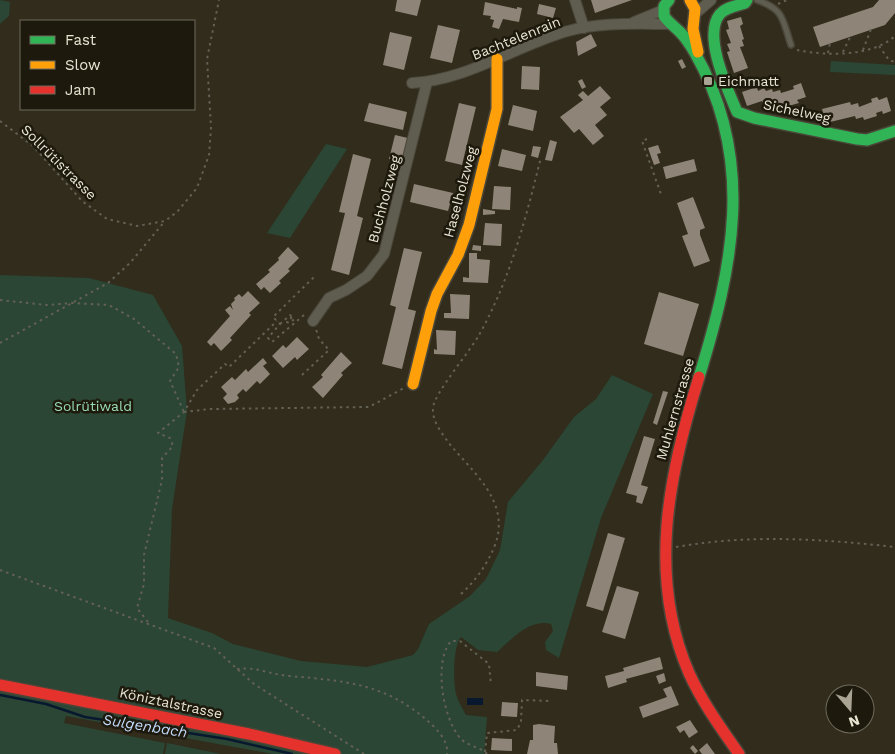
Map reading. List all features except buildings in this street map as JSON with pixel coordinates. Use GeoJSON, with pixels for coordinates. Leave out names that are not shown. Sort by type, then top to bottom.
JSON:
{"type":"FeatureCollection","features":[{"type":"Feature","properties":{"kind":"street"},"geometry":{"type":"LineString","coordinates":[[575,0],[584,28]]}},
{"type":"Feature","properties":{"kind":"street","name":"Muhlernstrasse"},"geometry":{"type":"LineString","coordinates":[[690,0],[694,5],[700,62]]}},
{"type":"Feature","properties":{"kind":"street"},"geometry":{"type":"LineString","coordinates":[[672,26],[684,28],[711,0]]}},
{"type":"Feature","properties":{"kind":"street","name":"Sichelweg"},"geometry":{"type":"LineString","coordinates":[[747,0],[745,3],[725,9],[717,17],[712,31],[724,82],[737,112],[754,118],[857,139],[867,140],[895,131]]}},
{"type":"Feature","properties":{"kind":"street","name":"Bachtelenrain"},"geometry":{"type":"LineString","coordinates":[[631,24],[667,3]]}},
{"type":"Feature","properties":{"kind":"street","name":"Muhlernstrasse"},"geometry":{"type":"LineString","coordinates":[[667,3],[664,17],[700,62],[720,108],[728,138],[735,182],[734,217],[729,263],[716,323],[688,414],[672,480],[664,550],[667,595],[674,631],[682,658],[709,712],[739,754]]}},
{"type":"Feature","properties":{"kind":"street","name":"Bachtelenrain"},"geometry":{"type":"LineString","coordinates":[[412,83],[427,82],[465,73],[538,42],[584,28],[631,24],[672,26]]}},
{"type":"Feature","properties":{"kind":"street","name":"Haselholzweg"},"geometry":{"type":"LineString","coordinates":[[413,384],[431,311],[437,294],[464,241],[478,190],[497,109],[497,59]]}},
{"type":"Feature","properties":{"kind":"street","name":"Buchholzweg"},"geometry":{"type":"LineString","coordinates":[[309,318],[329,298],[346,290],[367,276],[384,254],[427,82]]}},
{"type":"Feature","properties":{"kind":"street","name":"Köniztalstrasse"},"geometry":{"type":"LineString","coordinates":[[0,685],[249,734],[335,754]]}},
{"type":"Feature","properties":{"kind":"lane"},"geometry":{"type":"LineString","coordinates":[[757,0],[773,6],[779,11],[791,45]]}},
{"type":"Feature","properties":{"kind":"path"},"geometry":{"type":"LineString","coordinates":[[0,343],[96,291],[120,274],[165,221],[177,212],[197,188],[209,155],[211,128],[207,59],[219,0]]}},
{"type":"Feature","properties":{"kind":"path"},"geometry":{"type":"LineString","coordinates":[[773,6],[788,0]]}},
{"type":"Feature","properties":{"kind":"path"},"geometry":{"type":"LineString","coordinates":[[863,50],[871,29]]}},
{"type":"Feature","properties":{"kind":"path"},"geometry":{"type":"LineString","coordinates":[[843,52],[850,36]]}},
{"type":"Feature","properties":{"kind":"path"},"geometry":{"type":"LineString","coordinates":[[791,45],[796,50],[828,53],[843,52],[879,46],[895,36]]}},
{"type":"Feature","properties":{"kind":"path"},"geometry":{"type":"LineString","coordinates":[[828,53],[830,43]]}},
{"type":"Feature","properties":{"kind":"path"},"geometry":{"type":"LineString","coordinates":[[879,46],[889,60],[895,62]]}},
{"type":"Feature","properties":{"kind":"path","name":"Sollrütistrasse"},"geometry":{"type":"LineString","coordinates":[[0,121],[33,146],[82,201],[107,219],[137,226],[165,221]]}},
{"type":"Feature","properties":{"kind":"path"},"geometry":{"type":"LineString","coordinates":[[647,139],[642,141],[658,192],[662,197]]}},
{"type":"Feature","properties":{"kind":"path"},"geometry":{"type":"LineString","coordinates":[[461,594],[480,574],[487,563],[498,537],[499,511],[489,492],[440,429],[434,417],[433,407],[440,392],[474,344],[490,313],[520,238],[541,157]]}},
{"type":"Feature","properties":{"kind":"path"},"geometry":{"type":"LineString","coordinates":[[280,324],[273,317],[314,277]]}},
{"type":"Feature","properties":{"kind":"path"},"geometry":{"type":"LineString","coordinates":[[0,300],[47,305],[72,303],[109,305],[134,319],[176,354],[179,367],[170,381],[184,412]]}},
{"type":"Feature","properties":{"kind":"path"},"geometry":{"type":"LineString","coordinates":[[295,322],[272,342],[268,338],[290,315],[292,317],[288,323],[293,320],[295,322],[309,318]]}},
{"type":"Feature","properties":{"kind":"path"},"geometry":{"type":"LineString","coordinates":[[148,622],[137,608],[144,584],[144,555],[162,480],[162,458],[173,446],[170,438],[158,433],[184,412],[197,390],[225,364],[229,367],[277,321]]}},
{"type":"Feature","properties":{"kind":"path"},"geometry":{"type":"LineString","coordinates":[[302,375],[329,350],[319,339]]}},
{"type":"Feature","properties":{"kind":"path"},"geometry":{"type":"LineString","coordinates":[[184,412],[209,409],[369,407],[413,384]]}},
{"type":"Feature","properties":{"kind":"path"},"geometry":{"type":"LineString","coordinates":[[664,550],[706,542],[754,539],[814,540],[895,547]]}},
{"type":"Feature","properties":{"kind":"path"},"geometry":{"type":"LineString","coordinates":[[0,570],[148,622],[214,648],[254,684],[364,754]]}},
{"type":"Feature","properties":{"kind":"path"},"geometry":{"type":"LineString","coordinates":[[490,686],[489,664],[460,641],[451,641],[446,650],[441,677],[444,699],[458,735],[466,743],[486,753],[487,733],[517,730],[521,722],[522,700],[551,701]]}},
{"type":"Feature","properties":{"kind":"path"},"geometry":{"type":"LineString","coordinates":[[237,669],[249,667],[289,676],[305,676],[356,684],[386,692],[415,710],[435,727],[442,737],[447,754]]}},
{"type":"Feature","properties":{"kind":"green space"},"geometry":{"type":"Polygon","coordinates":[[[0,0],[10,2],[9,16],[0,24],[0,0]]]}},
{"type":"Feature","properties":{"kind":"green space"},"geometry":{"type":"Polygon","coordinates":[[[831,61],[895,65],[895,75],[830,72],[831,61]]]}},
{"type":"Feature","properties":{"kind":"green space"},"geometry":{"type":"Polygon","coordinates":[[[326,144],[347,149],[290,238],[267,233],[326,144]]]}},
{"type":"Feature","properties":{"kind":"green space","name":"Solrütiwald"},"geometry":{"type":"Polygon","coordinates":[[[0,275],[89,278],[153,295],[182,346],[187,411],[172,509],[168,618],[212,633],[233,644],[301,661],[367,667],[413,655],[418,649],[429,624],[470,596],[486,579],[500,550],[508,502],[543,460],[574,417],[596,399],[612,375],[653,394],[601,518],[559,658],[546,650],[545,642],[553,631],[551,624],[543,623],[529,627],[515,636],[497,652],[478,650],[461,637],[458,642],[454,664],[456,694],[466,715],[487,717],[484,754],[273,754],[66,716],[64,723],[165,743],[163,754],[0,754],[0,275]]]}},
{"type":"Feature","properties":{"kind":"green space"},"geometry":{"type":"Polygon","coordinates":[[[167,743],[221,754],[165,754],[167,743]]]}},
{"type":"Feature","properties":{"kind":"water"},"geometry":{"type":"Polygon","coordinates":[[[467,698],[483,698],[483,705],[467,705],[467,698]]]}},
{"type":"Feature","properties":{"kind":"waterway","name":"Sulgenbach"},"geometry":{"type":"LineString","coordinates":[[0,695],[46,704],[85,717],[227,739],[292,754]]}},
{"type":"Feature","properties":{"kind":"traffic: fast"},"geometry":{"type":"LineString","coordinates":[[669,0],[664,6],[664,16],[690,45],[714,93],[726,133],[732,174],[733,214],[729,254],[721,295],[699,377]]}},
{"type":"Feature","properties":{"kind":"traffic: fast"},"geometry":{"type":"LineString","coordinates":[[747,0],[745,3],[728,8],[722,12],[715,23],[714,35],[718,63],[737,112],[754,118],[857,139],[867,140],[895,131]]}},
{"type":"Feature","properties":{"kind":"traffic: slow"},"geometry":{"type":"LineString","coordinates":[[690,0],[695,9],[693,29],[698,52]]}},
{"type":"Feature","properties":{"kind":"traffic: slow"},"geometry":{"type":"LineString","coordinates":[[413,384],[431,311],[437,294],[458,255],[469,225],[497,109],[497,59]]}},
{"type":"Feature","properties":{"kind":"traffic: jam"},"geometry":{"type":"LineString","coordinates":[[699,377],[688,413],[672,487],[667,525],[666,562],[669,599],[676,636],[689,673],[706,705],[739,754]]}},
{"type":"Feature","properties":{"kind":"traffic: jam"},"geometry":{"type":"LineString","coordinates":[[0,685],[249,734],[335,754]]}},
{"type":"Feature","properties":{"kind":"place","name":"Eichmatt"},"geometry":{"type":"Point","coordinates":[708,81]}}]}
